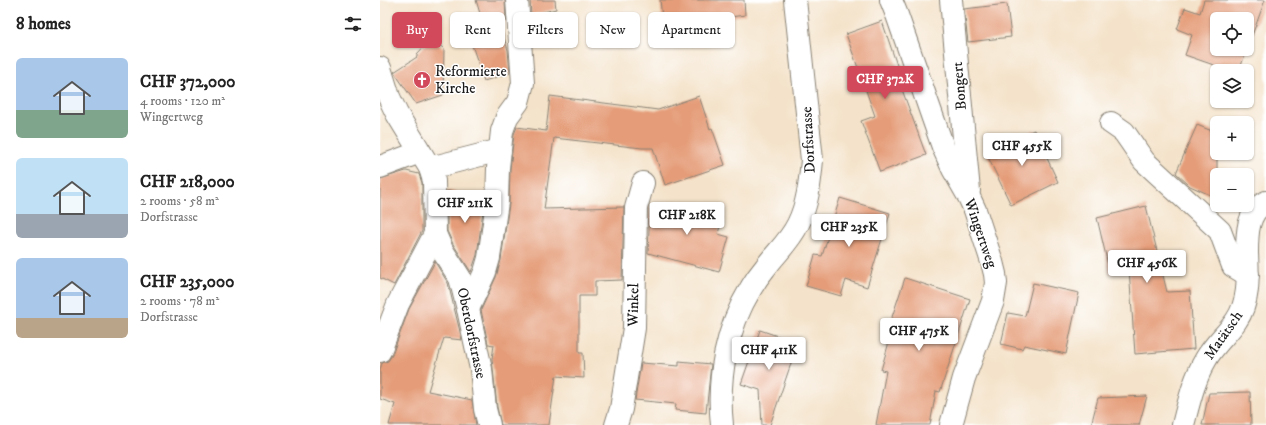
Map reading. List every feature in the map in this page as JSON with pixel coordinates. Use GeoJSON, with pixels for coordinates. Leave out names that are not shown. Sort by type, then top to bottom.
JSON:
{"type":"FeatureCollection","features":[{"type":"Feature","properties":{"kind":"street"},"geometry":{"type":"LineString","coordinates":[[468,309],[485,272],[489,258],[498,202],[498,168],[502,131],[507,117],[518,102],[523,83],[517,0]]}},
{"type":"Feature","properties":{"kind":"street","name":"Dorfstrasse"},"geometry":{"type":"LineString","coordinates":[[722,425],[722,372],[732,328],[750,289],[764,268],[787,241],[798,224],[806,202],[810,181],[812,160],[795,0]]}},
{"type":"Feature","properties":{"kind":"street","name":"Wingertweg"},"geometry":{"type":"LineString","coordinates":[[890,0],[943,147],[953,169],[970,196],[992,262],[996,283],[993,301],[964,378],[951,425]]}},
{"type":"Feature","properties":{"kind":"street","name":"Bongert"},"geometry":{"type":"LineString","coordinates":[[951,0],[970,196]]}},
{"type":"Feature","properties":{"kind":"street","name":"Oberdorfstrasse"},"geometry":{"type":"LineString","coordinates":[[380,68],[395,108],[425,160],[434,181],[435,234],[442,250],[460,278],[481,369],[485,409],[489,425]]}},
{"type":"Feature","properties":{"kind":"street"},"geometry":{"type":"LineString","coordinates":[[1110,123],[1124,132],[1144,161],[1220,231],[1232,266],[1248,275]]}},
{"type":"Feature","properties":{"kind":"street"},"geometry":{"type":"LineString","coordinates":[[380,167],[500,150]]}},
{"type":"Feature","properties":{"kind":"street","name":"Winkel"},"geometry":{"type":"LineString","coordinates":[[616,425],[621,409],[634,328],[636,208],[643,183]]}},
{"type":"Feature","properties":{"kind":"street","name":"Matätsch"},"geometry":{"type":"LineString","coordinates":[[1183,425],[1193,387],[1201,368],[1212,349],[1240,315],[1246,300],[1248,289],[1247,238],[1249,223],[1256,209],[1266,202]]}},
{"type":"Feature","properties":{"kind":"street"},"geometry":{"type":"LineString","coordinates":[[381,347],[398,304],[435,234]]}},
{"type":"Feature","properties":{"kind":"building"},"geometry":{"type":"Polygon","coordinates":[[[476,0],[505,0],[506,21],[505,12],[480,12],[476,0]]]}},
{"type":"Feature","properties":{"kind":"building"},"geometry":{"type":"Polygon","coordinates":[[[530,0],[555,0],[556,9],[544,12],[531,12],[530,0]]]}},
{"type":"Feature","properties":{"kind":"building"},"geometry":{"type":"Polygon","coordinates":[[[660,0],[744,0],[745,15],[735,16],[735,12],[661,12],[660,0]]]}},
{"type":"Feature","properties":{"kind":"building"},"geometry":{"type":"Polygon","coordinates":[[[1204,0],[1265,0],[1254,30],[1254,12],[1210,12],[1210,56],[1244,56],[1242,64],[1211,64],[1185,55],[1192,35],[1177,29],[1185,8],[1200,13],[1204,0]]]}},
{"type":"Feature","properties":{"kind":"building"},"geometry":{"type":"Polygon","coordinates":[[[1007,4],[1011,37],[968,42],[964,9],[1007,4]]]}},
{"type":"Feature","properties":{"kind":"building"},"geometry":{"type":"Polygon","coordinates":[[[882,21],[903,83],[900,84],[926,155],[880,172],[861,121],[875,116],[846,34],[882,21]]]}},
{"type":"Feature","properties":{"kind":"building"},"geometry":{"type":"Polygon","coordinates":[[[505,41],[508,50],[510,73],[484,81],[473,48],[505,48],[505,41]]]}},
{"type":"Feature","properties":{"kind":"building","name":"Reformierte Kirche"},"geometry":{"type":"Polygon","coordinates":[[[442,47],[444,49],[443,95],[416,104],[394,72],[417,57],[417,54],[423,48],[442,47]]]}},
{"type":"Feature","properties":{"kind":"building"},"geometry":{"type":"Polygon","coordinates":[[[550,96],[658,110],[699,96],[710,129],[712,128],[725,165],[665,185],[653,148],[554,138],[544,209],[624,207],[622,280],[595,281],[595,296],[579,296],[579,353],[583,353],[584,378],[556,376],[549,425],[501,425],[497,407],[492,359],[494,345],[488,344],[481,310],[496,277],[501,260],[509,204],[510,169],[514,134],[517,127],[546,131],[550,96]]]}},
{"type":"Feature","properties":{"kind":"building"},"geometry":{"type":"Polygon","coordinates":[[[1197,125],[1210,130],[1210,160],[1217,160],[1217,168],[1210,168],[1210,195],[1190,186],[1176,173],[1197,125]]]}},
{"type":"Feature","properties":{"kind":"building"},"geometry":{"type":"Polygon","coordinates":[[[1034,130],[1058,182],[1011,205],[986,153],[1034,130]]]}},
{"type":"Feature","properties":{"kind":"building"},"geometry":{"type":"Polygon","coordinates":[[[406,171],[419,174],[422,183],[422,231],[394,285],[380,278],[380,179],[406,171]]]}},
{"type":"Feature","properties":{"kind":"building"},"geometry":{"type":"Polygon","coordinates":[[[447,191],[485,196],[477,255],[471,272],[453,244],[447,231],[447,191]]]}},
{"type":"Feature","properties":{"kind":"building"},"geometry":{"type":"Polygon","coordinates":[[[840,198],[890,213],[867,287],[846,280],[841,296],[806,286],[815,255],[822,256],[840,198]]]}},
{"type":"Feature","properties":{"kind":"building"},"geometry":{"type":"Polygon","coordinates":[[[679,205],[722,217],[718,234],[729,237],[719,272],[648,253],[650,206],[679,205]]]}},
{"type":"Feature","properties":{"kind":"building"},"geometry":{"type":"Polygon","coordinates":[[[1146,206],[1167,292],[1190,291],[1194,349],[1135,354],[1129,269],[1110,273],[1097,218],[1146,206]]]}},
{"type":"Feature","properties":{"kind":"building"},"geometry":{"type":"Polygon","coordinates":[[[435,262],[448,283],[462,340],[444,338],[428,391],[472,400],[476,425],[389,425],[395,404],[380,399],[380,370],[382,363],[388,361],[392,355],[409,309],[435,262]]]}},
{"type":"Feature","properties":{"kind":"building"},"geometry":{"type":"Polygon","coordinates":[[[905,278],[970,299],[940,392],[936,391],[930,425],[876,425],[886,371],[881,370],[889,342],[884,341],[905,278]]]}},
{"type":"Feature","properties":{"kind":"building"},"geometry":{"type":"Polygon","coordinates":[[[1033,283],[1079,293],[1066,354],[1024,345],[1022,349],[1001,344],[1008,313],[1025,316],[1033,283]]]}},
{"type":"Feature","properties":{"kind":"building"},"geometry":{"type":"Polygon","coordinates":[[[760,330],[798,343],[770,425],[762,425],[760,390],[741,384],[760,330]]]}},
{"type":"Feature","properties":{"kind":"building"},"geometry":{"type":"Polygon","coordinates":[[[679,361],[711,364],[706,413],[675,410],[676,404],[635,400],[641,363],[679,366],[679,361]]]}},
{"type":"Feature","properties":{"kind":"building"},"geometry":{"type":"Polygon","coordinates":[[[1250,392],[1251,425],[1202,425],[1209,393],[1250,392]]]}},
{"type":"Feature","properties":{"kind":"building"},"geometry":{"type":"Polygon","coordinates":[[[1147,396],[1139,425],[1091,425],[1098,398],[1147,396]]]}},
{"type":"Feature","properties":{"kind":"place","name":"Reformierte Kirche"},"geometry":{"type":"Point","coordinates":[422,80]}}]}
